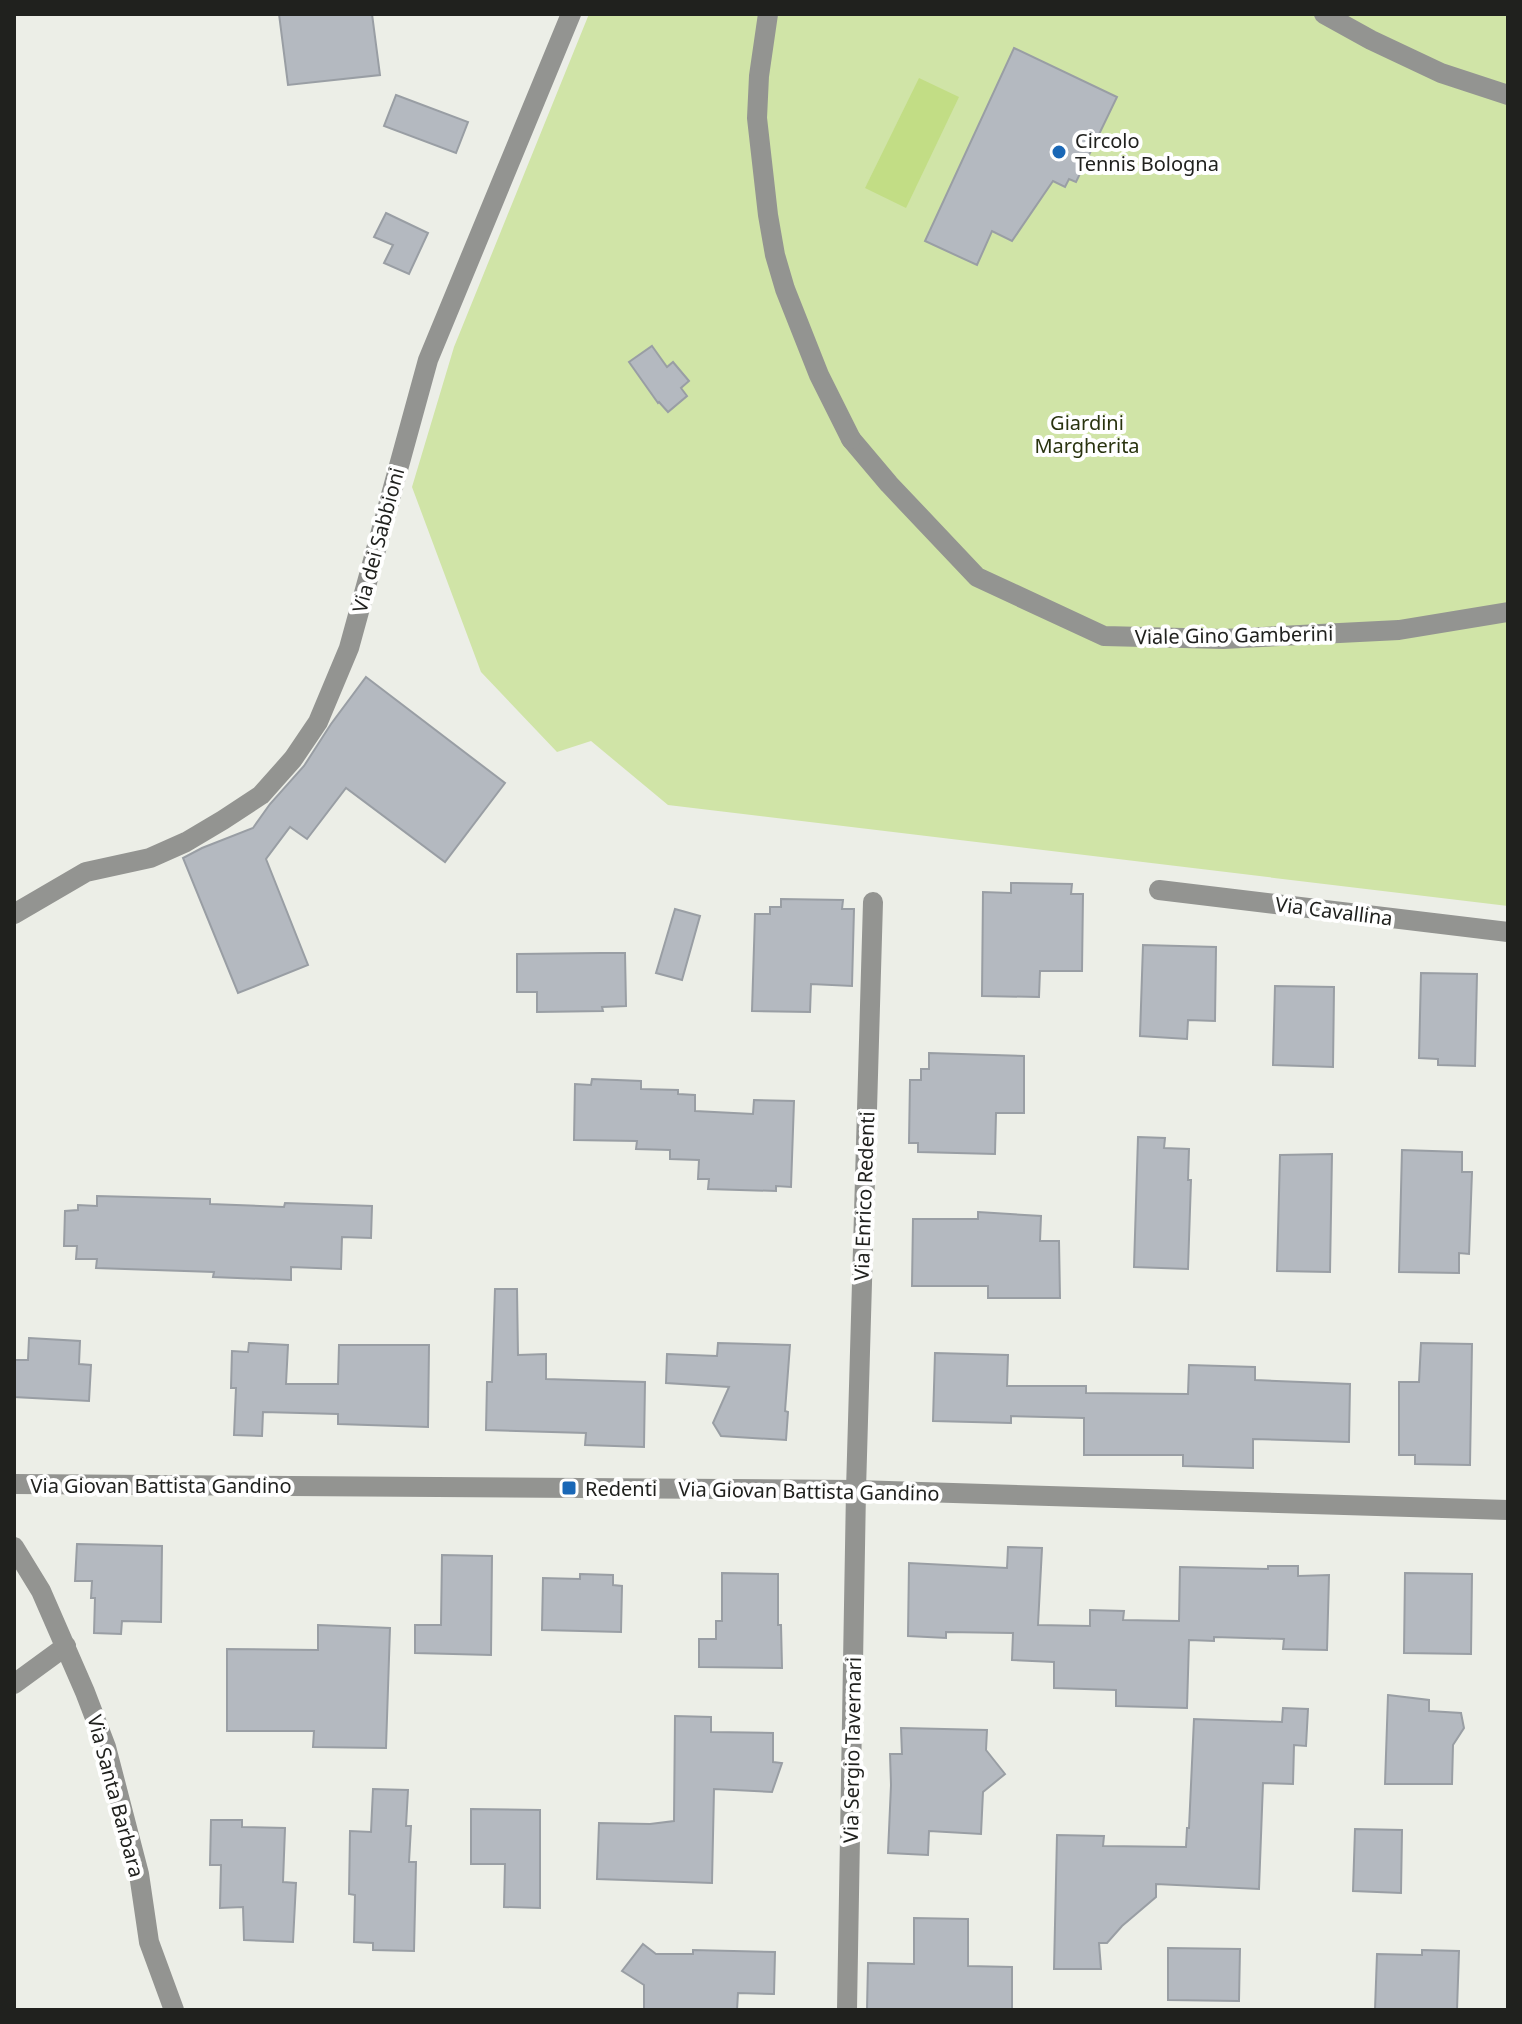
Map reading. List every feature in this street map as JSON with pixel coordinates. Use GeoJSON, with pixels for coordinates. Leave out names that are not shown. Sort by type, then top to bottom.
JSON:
{"type":"FeatureCollection","features":[{"type":"Feature","properties":{"kind":"street","name":"Via dei Sabbioni"},"geometry":{"type":"LineString","coordinates":[[14,914],[86,872],[150,858],[186,842],[261,795],[293,759],[318,722],[349,648],[428,360],[571,14]]}},
{"type":"Feature","properties":{"kind":"street","name":"Viale Gino Gamberini"},"geometry":{"type":"LineString","coordinates":[[768,14],[759,76],[757,118],[768,215],[785,289],[819,375],[851,439],[977,577],[1104,636],[1223,639],[1399,630],[1508,612]]}},
{"type":"Feature","properties":{"kind":"street"},"geometry":{"type":"LineString","coordinates":[[1324,14],[1441,73],[1508,95]]}},
{"type":"Feature","properties":{"kind":"street","name":"Via Cavallina"},"geometry":{"type":"LineString","coordinates":[[1159,890],[1508,932]]}},
{"type":"Feature","properties":{"kind":"street","name":"Via Enrico Redenti"},"geometry":{"type":"LineString","coordinates":[[856,1490],[873,902]]}},
{"type":"Feature","properties":{"kind":"street","name":"Via Giovan Battista Gandino"},"geometry":{"type":"LineString","coordinates":[[14,1484],[856,1490],[1508,1510]]}},
{"type":"Feature","properties":{"kind":"street","name":"Via Sergio Tavernari"},"geometry":{"type":"LineString","coordinates":[[847,2010],[856,1490]]}},
{"type":"Feature","properties":{"kind":"street","name":"Via Santa Barbara"},"geometry":{"type":"LineString","coordinates":[[14,1547],[41,1591],[106,1747],[139,1874],[149,1942],[174,2010]]}},
{"type":"Feature","properties":{"kind":"street"},"geometry":{"type":"LineString","coordinates":[[14,1684],[66,1646]]}},
{"type":"Feature","properties":{"kind":"green space","name":"Giardini Margherita"},"geometry":{"type":"Polygon","coordinates":[[[589,14],[1508,14],[1508,906],[668,805],[591,741],[557,752],[481,672],[412,487],[454,347],[589,14]]]}},
{"type":"Feature","properties":{"kind":"shaded area"},"geometry":{"type":"Polygon","coordinates":[[[919,78],[959,97],[906,208],[865,188],[919,78]]]}},
{"type":"Feature","properties":{"kind":"building"},"geometry":{"type":"Polygon","coordinates":[[[279,14],[372,14],[380,75],[288,85],[279,14]]]}},
{"type":"Feature","properties":{"kind":"building"},"geometry":{"type":"Polygon","coordinates":[[[1014,48],[1117,97],[1076,182],[1069,179],[1065,187],[1053,181],[1012,241],[992,231],[977,265],[925,241],[1014,48]]]}},
{"type":"Feature","properties":{"kind":"building"},"geometry":{"type":"Polygon","coordinates":[[[396,95],[468,122],[456,153],[384,126],[396,95]]]}},
{"type":"Feature","properties":{"kind":"building"},"geometry":{"type":"Polygon","coordinates":[[[386,213],[428,233],[409,274],[384,263],[393,245],[374,237],[386,213]]]}},
{"type":"Feature","properties":{"kind":"building"},"geometry":{"type":"Polygon","coordinates":[[[652,346],[667,367],[673,362],[689,381],[681,388],[687,396],[668,412],[629,362],[652,346]]]}},
{"type":"Feature","properties":{"kind":"building"},"geometry":{"type":"Polygon","coordinates":[[[366,677],[505,783],[445,862],[346,788],[307,839],[290,827],[266,859],[308,965],[238,993],[183,858],[253,828],[304,766],[366,677]]]}},
{"type":"Feature","properties":{"kind":"building"},"geometry":{"type":"Polygon","coordinates":[[[1011,883],[1072,884],[1071,894],[1083,894],[1082,971],[1040,971],[1039,997],[982,996],[983,892],[1011,893],[1011,883]]]}},
{"type":"Feature","properties":{"kind":"building"},"geometry":{"type":"Polygon","coordinates":[[[781,899],[843,900],[842,909],[854,909],[852,986],[811,984],[810,1012],[752,1011],[755,914],[770,914],[770,907],[781,907],[781,899]]]}},
{"type":"Feature","properties":{"kind":"building"},"geometry":{"type":"Polygon","coordinates":[[[675,909],[700,916],[682,980],[656,973],[675,909]]]}},
{"type":"Feature","properties":{"kind":"building"},"geometry":{"type":"Polygon","coordinates":[[[1143,945],[1216,947],[1215,1021],[1188,1020],[1187,1039],[1140,1036],[1143,945]]]}},
{"type":"Feature","properties":{"kind":"building"},"geometry":{"type":"Polygon","coordinates":[[[625,953],[626,1006],[602,1007],[603,1011],[537,1012],[537,992],[517,992],[517,954],[625,953]]]}},
{"type":"Feature","properties":{"kind":"building"},"geometry":{"type":"Polygon","coordinates":[[[1421,973],[1477,974],[1475,1066],[1438,1065],[1438,1059],[1419,1058],[1421,973]]]}},
{"type":"Feature","properties":{"kind":"building"},"geometry":{"type":"Polygon","coordinates":[[[1275,986],[1334,987],[1333,1067],[1273,1065],[1275,986]]]}},
{"type":"Feature","properties":{"kind":"building"},"geometry":{"type":"Polygon","coordinates":[[[929,1053],[1024,1056],[1024,1113],[996,1113],[995,1154],[918,1152],[918,1143],[909,1143],[910,1080],[921,1080],[921,1069],[929,1069],[929,1053]]]}},
{"type":"Feature","properties":{"kind":"building"},"geometry":{"type":"Polygon","coordinates":[[[592,1079],[641,1081],[641,1089],[678,1090],[678,1094],[695,1095],[695,1111],[753,1114],[754,1100],[794,1101],[791,1187],[776,1186],[776,1191],[708,1189],[709,1179],[698,1179],[699,1160],[670,1159],[670,1150],[636,1149],[637,1141],[574,1140],[575,1084],[591,1085],[592,1079]]]}},
{"type":"Feature","properties":{"kind":"building"},"geometry":{"type":"Polygon","coordinates":[[[1138,1137],[1165,1138],[1164,1148],[1189,1149],[1188,1269],[1134,1267],[1138,1137]]]}},
{"type":"Feature","properties":{"kind":"building"},"geometry":{"type":"Polygon","coordinates":[[[1402,1150],[1462,1152],[1462,1172],[1472,1172],[1469,1254],[1459,1253],[1459,1273],[1399,1272],[1402,1150]]]}},
{"type":"Feature","properties":{"kind":"building"},"geometry":{"type":"Polygon","coordinates":[[[1332,1154],[1330,1272],[1277,1271],[1280,1155],[1332,1154]]]}},
{"type":"Feature","properties":{"kind":"building"},"geometry":{"type":"Polygon","coordinates":[[[97,1196],[210,1199],[210,1204],[284,1207],[285,1203],[372,1206],[371,1238],[342,1237],[341,1269],[291,1267],[291,1280],[213,1277],[214,1272],[96,1268],[97,1259],[76,1259],[77,1246],[64,1246],[65,1211],[78,1210],[78,1205],[97,1206],[97,1196]]]}},
{"type":"Feature","properties":{"kind":"building"},"geometry":{"type":"Polygon","coordinates":[[[978,1212],[1041,1216],[1040,1241],[1059,1241],[1060,1298],[988,1298],[988,1286],[912,1286],[913,1219],[978,1219],[978,1212]]]}},
{"type":"Feature","properties":{"kind":"building"},"geometry":{"type":"Polygon","coordinates":[[[495,1289],[517,1289],[518,1355],[546,1354],[546,1379],[645,1382],[644,1447],[585,1445],[586,1433],[486,1430],[487,1382],[492,1382],[495,1289]]]}},
{"type":"Feature","properties":{"kind":"building"},"geometry":{"type":"Polygon","coordinates":[[[29,1338],[80,1341],[79,1364],[91,1365],[89,1401],[14,1397],[14,1360],[28,1360],[29,1338]]]}},
{"type":"Feature","properties":{"kind":"building"},"geometry":{"type":"Polygon","coordinates":[[[249,1343],[288,1345],[286,1384],[338,1384],[339,1345],[429,1345],[428,1427],[338,1424],[338,1414],[263,1412],[262,1436],[234,1435],[236,1388],[231,1388],[232,1351],[248,1352],[249,1343]]]}},
{"type":"Feature","properties":{"kind":"building"},"geometry":{"type":"Polygon","coordinates":[[[718,1343],[790,1345],[786,1440],[721,1436],[713,1423],[729,1387],[666,1383],[667,1354],[717,1356],[718,1343]]]}},
{"type":"Feature","properties":{"kind":"building"},"geometry":{"type":"Polygon","coordinates":[[[1421,1343],[1472,1344],[1470,1465],[1415,1464],[1415,1455],[1399,1455],[1399,1382],[1419,1382],[1421,1343]]]}},
{"type":"Feature","properties":{"kind":"building"},"geometry":{"type":"Polygon","coordinates":[[[935,1353],[1008,1355],[1007,1386],[1086,1386],[1086,1393],[1188,1394],[1189,1365],[1255,1367],[1255,1380],[1350,1384],[1349,1442],[1253,1439],[1253,1468],[1183,1466],[1183,1455],[1084,1455],[1084,1418],[1011,1416],[1011,1423],[933,1421],[935,1353]]]}},
{"type":"Feature","properties":{"kind":"building"},"geometry":{"type":"Polygon","coordinates":[[[77,1544],[162,1546],[161,1622],[122,1621],[121,1634],[94,1633],[92,1581],[75,1581],[77,1544]]]}},
{"type":"Feature","properties":{"kind":"building"},"geometry":{"type":"Polygon","coordinates":[[[1008,1547],[1042,1548],[1038,1625],[1090,1626],[1090,1610],[1124,1611],[1123,1620],[1179,1621],[1180,1567],[1268,1569],[1268,1566],[1298,1566],[1298,1576],[1329,1575],[1327,1650],[1283,1649],[1284,1639],[1214,1637],[1214,1641],[1189,1640],[1187,1708],[1116,1706],[1116,1690],[1054,1688],[1054,1662],[1012,1660],[1013,1633],[946,1632],[946,1638],[908,1636],[909,1563],[1007,1568],[1008,1547]]]}},
{"type":"Feature","properties":{"kind":"building"},"geometry":{"type":"Polygon","coordinates":[[[442,1555],[492,1556],[491,1655],[415,1653],[415,1625],[441,1625],[442,1555]]]}},
{"type":"Feature","properties":{"kind":"building"},"geometry":{"type":"Polygon","coordinates":[[[722,1573],[778,1574],[782,1668],[699,1667],[699,1639],[716,1639],[716,1621],[722,1621],[722,1573]]]}},
{"type":"Feature","properties":{"kind":"building"},"geometry":{"type":"Polygon","coordinates":[[[1405,1573],[1472,1574],[1471,1654],[1404,1653],[1405,1573]]]}},
{"type":"Feature","properties":{"kind":"building"},"geometry":{"type":"Polygon","coordinates":[[[580,1574],[613,1575],[613,1585],[622,1586],[621,1632],[542,1630],[543,1578],[580,1579],[580,1574]]]}},
{"type":"Feature","properties":{"kind":"building"},"geometry":{"type":"Polygon","coordinates":[[[318,1625],[390,1628],[386,1748],[313,1747],[314,1731],[227,1731],[227,1649],[318,1650],[318,1625]]]}},
{"type":"Feature","properties":{"kind":"building"},"geometry":{"type":"Polygon","coordinates":[[[1388,1695],[1429,1700],[1429,1711],[1461,1713],[1464,1728],[1453,1745],[1452,1784],[1385,1784],[1388,1695]]]}},
{"type":"Feature","properties":{"kind":"building"},"geometry":{"type":"Polygon","coordinates":[[[1283,1708],[1308,1709],[1306,1746],[1294,1745],[1293,1784],[1263,1783],[1259,1889],[1156,1884],[1156,1897],[1107,1943],[1099,1943],[1101,1969],[1054,1969],[1057,1835],[1104,1836],[1103,1846],[1186,1847],[1194,1719],[1282,1722],[1283,1708]]]}},
{"type":"Feature","properties":{"kind":"building"},"geometry":{"type":"Polygon","coordinates":[[[675,1716],[711,1717],[711,1732],[773,1733],[773,1762],[782,1763],[772,1792],[714,1789],[712,1883],[597,1879],[599,1823],[674,1821],[675,1716]]]}},
{"type":"Feature","properties":{"kind":"building"},"geometry":{"type":"Polygon","coordinates":[[[901,1728],[987,1730],[986,1750],[1005,1774],[983,1792],[981,1834],[929,1831],[928,1855],[888,1853],[890,1754],[902,1754],[901,1728]]]}},
{"type":"Feature","properties":{"kind":"building"},"geometry":{"type":"Polygon","coordinates":[[[373,1789],[408,1790],[406,1826],[411,1826],[409,1862],[416,1862],[414,1951],[373,1950],[373,1943],[354,1942],[355,1895],[349,1894],[350,1831],[371,1832],[373,1789]]]}},
{"type":"Feature","properties":{"kind":"building"},"geometry":{"type":"Polygon","coordinates":[[[471,1809],[540,1810],[540,1908],[504,1907],[505,1864],[471,1864],[471,1809]]]}},
{"type":"Feature","properties":{"kind":"building"},"geometry":{"type":"Polygon","coordinates":[[[211,1820],[242,1820],[242,1827],[285,1828],[283,1882],[296,1883],[293,1942],[244,1940],[243,1907],[220,1908],[221,1865],[210,1865],[211,1820]]]}},
{"type":"Feature","properties":{"kind":"building"},"geometry":{"type":"Polygon","coordinates":[[[1355,1829],[1402,1830],[1401,1893],[1353,1891],[1355,1829]]]}},
{"type":"Feature","properties":{"kind":"building"},"geometry":{"type":"Polygon","coordinates":[[[914,1918],[968,1919],[968,1966],[1012,1967],[1012,2010],[867,2010],[868,1963],[914,1964],[914,1918]]]}},
{"type":"Feature","properties":{"kind":"building"},"geometry":{"type":"Polygon","coordinates":[[[643,1944],[656,1954],[693,1954],[693,1950],[775,1952],[774,1994],[738,1993],[737,2010],[644,2010],[644,1985],[622,1971],[643,1944]]]}},
{"type":"Feature","properties":{"kind":"building"},"geometry":{"type":"Polygon","coordinates":[[[1168,1948],[1240,1949],[1239,2001],[1168,2000],[1168,1948]]]}},
{"type":"Feature","properties":{"kind":"building"},"geometry":{"type":"Polygon","coordinates":[[[1422,1950],[1459,1951],[1457,2010],[1375,2010],[1377,1954],[1422,1955],[1422,1950]]]}},
{"type":"Feature","properties":{"kind":"place","name":"Circolo Tennis Bologna"},"geometry":{"type":"Point","coordinates":[1059,152]}},
{"type":"Feature","properties":{"kind":"place","name":"Redenti"},"geometry":{"type":"Point","coordinates":[569,1488]}}]}
